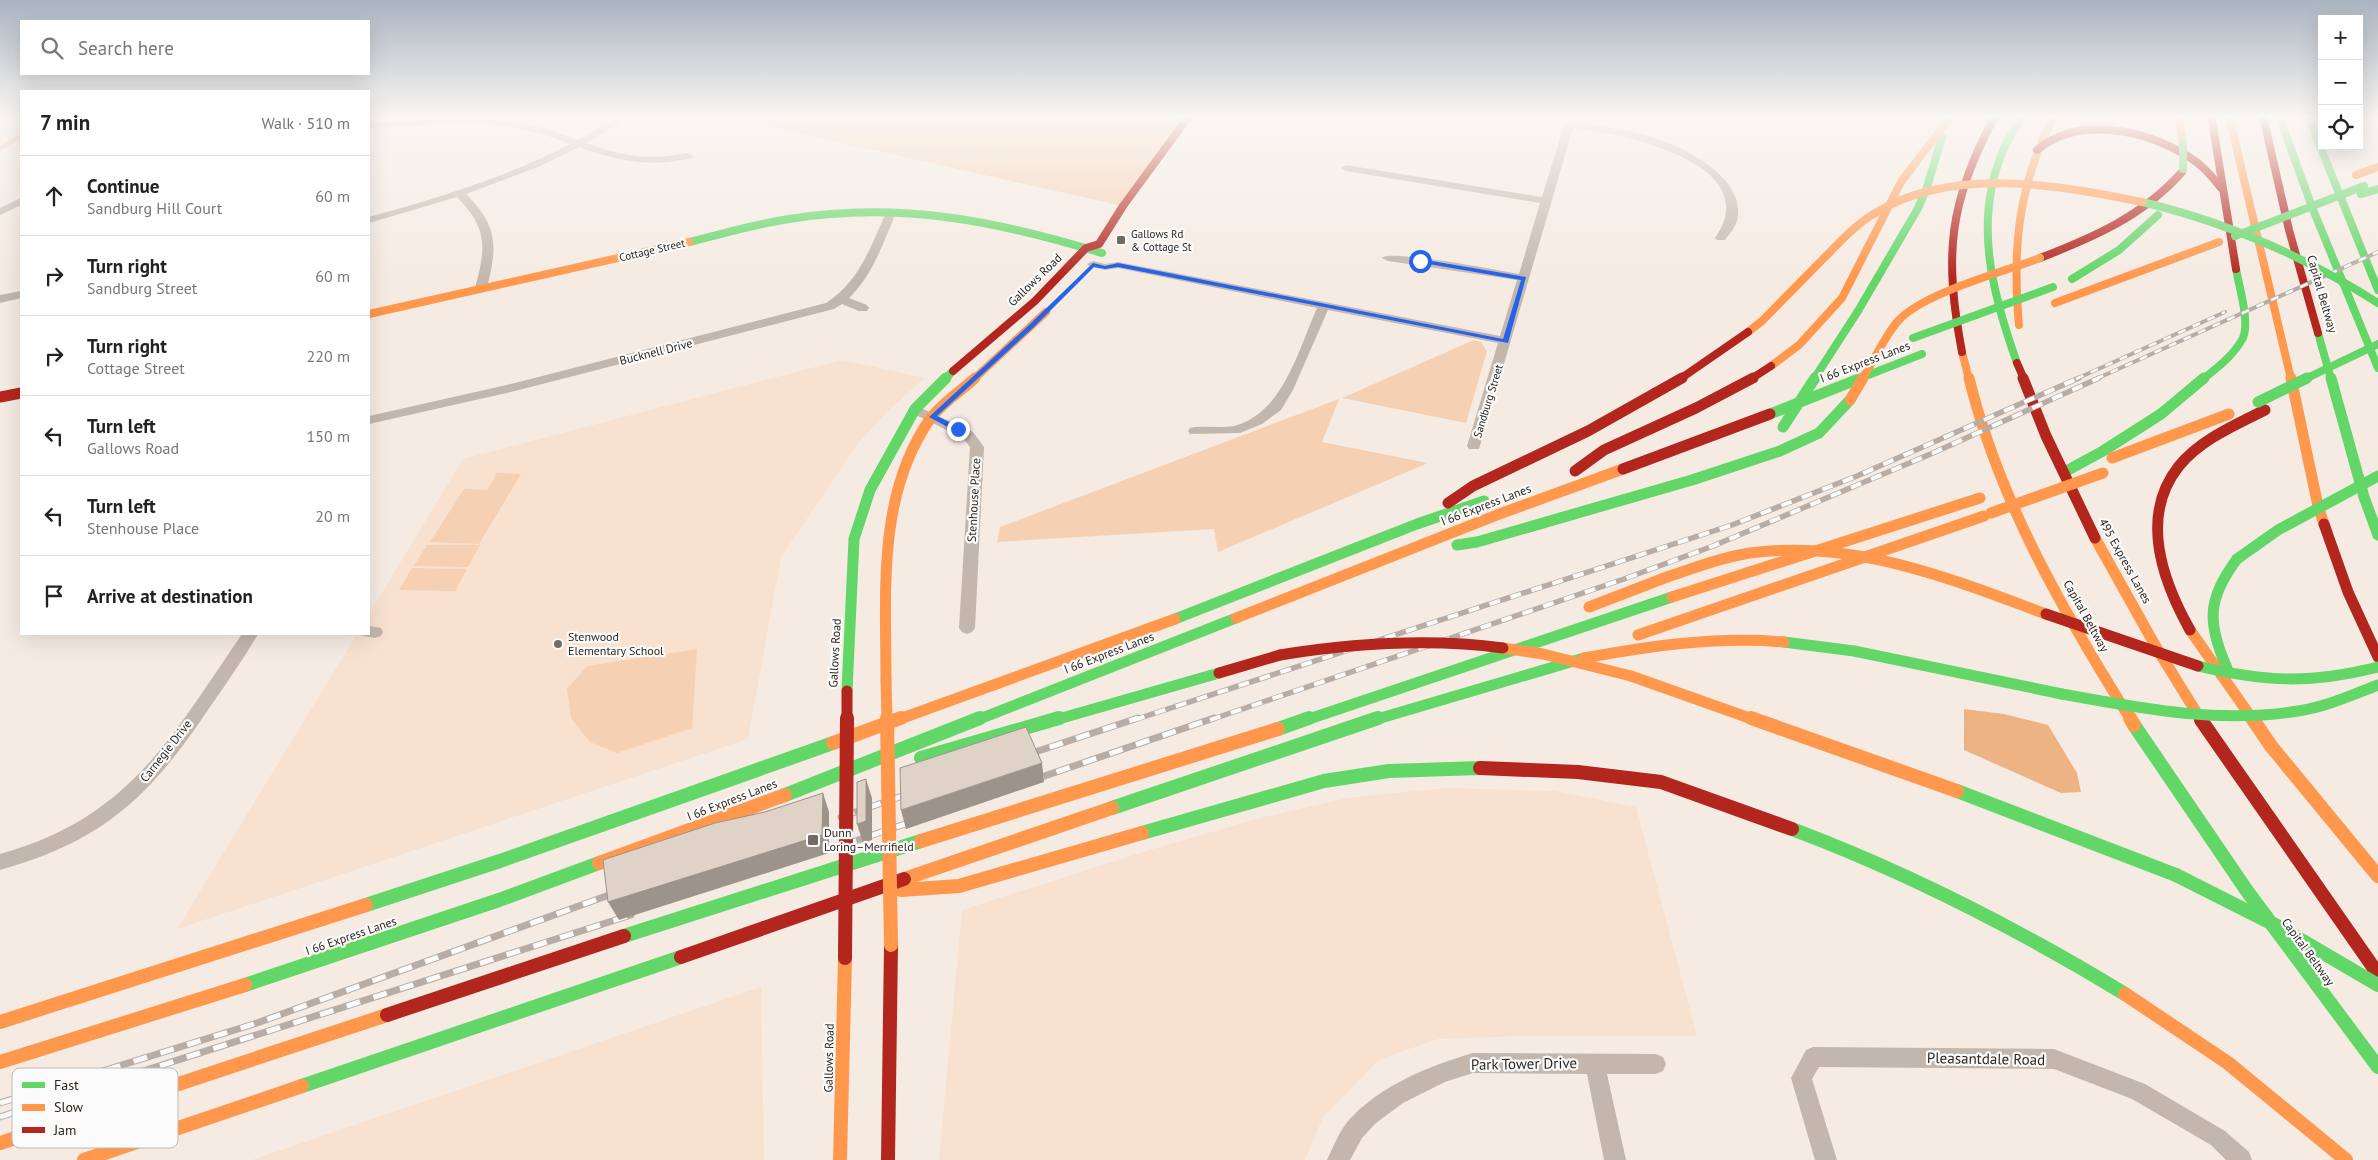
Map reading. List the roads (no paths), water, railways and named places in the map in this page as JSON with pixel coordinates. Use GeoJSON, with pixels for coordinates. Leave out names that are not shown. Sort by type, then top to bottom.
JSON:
{"type":"FeatureCollection","features":[{"type":"Feature","properties":{"kind":"main road"},"geometry":{"type":"LineString","coordinates":[[1062,255],[1076,259],[1089,268],[1119,211],[1149,170]]}},
{"type":"Feature","properties":{"kind":"main road"},"geometry":{"type":"LineString","coordinates":[[1636,448],[1570,473],[1604,450],[1696,408],[1757,376],[1799,345],[1842,298],[1856,274],[1901,182],[1910,170]]}},
{"type":"Feature","properties":{"kind":"main road"},"geometry":{"type":"LineString","coordinates":[[1692,480],[1742,460],[1776,435],[1858,311],[1917,210],[1932,170]]}},
{"type":"Feature","properties":{"kind":"main road","name":"Capital Beltway"},"geometry":{"type":"LineString","coordinates":[[1966,170],[1954,219],[1952,281],[1964,364],[1986,437],[2026,530],[2090,654],[2180,795],[2293,956],[2378,1067]]}},
{"type":"Feature","properties":{"kind":"main road","name":"495 Express Lanes"},"geometry":{"type":"LineString","coordinates":[[1995,170],[1988,196],[1987,229],[1988,257],[1994,292],[2020,373],[2069,488],[2176,682],[2336,916],[2378,974]]}},
{"type":"Feature","properties":{"kind":"main road"},"geometry":{"type":"LineString","coordinates":[[2030,170],[2018,212],[2015,280],[2019,322],[2037,415]]}},
{"type":"Feature","properties":{"kind":"main road"},"geometry":{"type":"LineString","coordinates":[[1394,556],[1477,542],[1692,480],[1780,452],[1808,439],[1831,422],[1850,400],[1897,322],[1912,308],[1932,298],[2106,232],[2136,216],[2168,190],[2182,170]]}},
{"type":"Feature","properties":{"kind":"main road"},"geometry":{"type":"LineString","coordinates":[[2072,280],[2119,250],[2152,222],[2175,193],[2182,170]]}},
{"type":"Feature","properties":{"kind":"main road"},"geometry":{"type":"LineString","coordinates":[[2209,170],[2222,189]]}},
{"type":"Feature","properties":{"kind":"main road"},"geometry":{"type":"LineString","coordinates":[[2050,475],[2099,464],[2226,360],[2243,337],[2245,322],[2219,170]]}},
{"type":"Feature","properties":{"kind":"main road"},"geometry":{"type":"LineString","coordinates":[[2242,170],[2281,331],[2318,506],[2348,592],[2378,657]]}},
{"type":"Feature","properties":{"kind":"main road","name":"Capital Beltway"},"geometry":{"type":"LineString","coordinates":[[2275,170],[2289,230],[2364,497],[2378,535]]}},
{"type":"Feature","properties":{"kind":"main road"},"geometry":{"type":"LineString","coordinates":[[2299,170],[2378,368]]}},
{"type":"Feature","properties":{"kind":"main road"},"geometry":{"type":"LineString","coordinates":[[2330,170],[2378,290]]}},
{"type":"Feature","properties":{"kind":"main road"},"geometry":{"type":"LineString","coordinates":[[2211,228],[2369,170]]}},
{"type":"Feature","properties":{"kind":"main road"},"geometry":{"type":"LineString","coordinates":[[1954,219],[1956,172]]}},
{"type":"Feature","properties":{"kind":"main road"},"geometry":{"type":"LineString","coordinates":[[2051,305],[2362,190],[2378,181]]}},
{"type":"Feature","properties":{"kind":"main road"},"geometry":{"type":"LineString","coordinates":[[1417,524],[1474,486],[1588,431],[1694,372],[1762,322],[1849,232],[1868,217],[1894,202],[1909,197],[1945,189],[1977,186],[2046,187],[2128,199],[2222,224],[2312,263],[2378,303]]}},
{"type":"Feature","properties":{"kind":"main road"},"geometry":{"type":"LineString","coordinates":[[2362,190],[2378,189]]}},
{"type":"Feature","properties":{"kind":"main road","name":"Cottage Street"},"geometry":{"type":"LineString","coordinates":[[370,314],[788,219],[841,213],[891,213],[977,220],[1086,248]]}},
{"type":"Feature","properties":{"kind":"main road","name":"Cottage Street"},"geometry":{"type":"LineString","coordinates":[[938,217],[1034,246]]}},
{"type":"Feature","properties":{"kind":"main road"},"geometry":{"type":"LineString","coordinates":[[1086,248],[1100,248]]}},
{"type":"Feature","properties":{"kind":"main road","name":"Gallows Road"},"geometry":{"type":"LineString","coordinates":[[840,1160],[845,958],[847,691],[854,540],[875,480],[915,409],[958,366],[1035,302],[1086,248]]}},
{"type":"Feature","properties":{"kind":"main road"},"geometry":{"type":"LineString","coordinates":[[1859,360],[1904,341],[2125,260]]}},
{"type":"Feature","properties":{"kind":"main road"},"geometry":{"type":"LineString","coordinates":[[888,1160],[892,945],[886,680],[889,543],[896,498],[903,473],[913,449],[932,417],[1052,306]]}},
{"type":"Feature","properties":{"kind":"main road"},"geometry":{"type":"LineString","coordinates":[[1993,327],[2029,313]]}},
{"type":"Feature","properties":{"kind":"main road"},"geometry":{"type":"LineString","coordinates":[[1948,344],[1975,334]]}},
{"type":"Feature","properties":{"kind":"main road"},"geometry":{"type":"LineString","coordinates":[[2378,344],[2262,406],[2212,439],[2187,459],[2171,478],[2161,508],[2156,538],[2162,571],[2178,609],[2233,694],[2312,799],[2378,876]]}},
{"type":"Feature","properties":{"kind":"main road","name":"I 66 Express Lanes"},"geometry":{"type":"LineString","coordinates":[[0,1062],[360,948],[499,900],[756,806],[1502,513],[1737,427],[1926,353]]}},
{"type":"Feature","properties":{"kind":"main road"},"geometry":{"type":"LineString","coordinates":[[2362,369],[2378,362]]}},
{"type":"Feature","properties":{"kind":"main road"},"geometry":{"type":"LineString","coordinates":[[1796,386],[1832,371]]}},
{"type":"Feature","properties":{"kind":"main road"},"geometry":{"type":"LineString","coordinates":[[2320,388],[2346,377]]}},
{"type":"Feature","properties":{"kind":"main road"},"geometry":{"type":"LineString","coordinates":[[0,398],[20,393]]}},
{"type":"Feature","properties":{"kind":"main road"},"geometry":{"type":"LineString","coordinates":[[1516,678],[1991,513],[2099,464],[2262,406],[2302,395]]}},
{"type":"Feature","properties":{"kind":"main road"},"geometry":{"type":"LineString","coordinates":[[2263,736],[2239,696],[2223,661],[2213,623],[2214,596],[2224,576],[2237,558],[2278,530],[2378,476]]}},
{"type":"Feature","properties":{"kind":"main road"},"geometry":{"type":"LineString","coordinates":[[178,1084],[769,888],[1069,796],[1377,697],[1810,551],[2015,486]]}},
{"type":"Feature","properties":{"kind":"main road"},"geometry":{"type":"LineString","coordinates":[[0,1022],[227,951],[519,854],[1130,637],[1417,524],[1492,499]]}},
{"type":"Feature","properties":{"kind":"main road"},"geometry":{"type":"LineString","coordinates":[[1580,610],[1667,577],[1723,560],[1757,553],[1796,551],[1849,554],[1879,558],[1915,568],[2158,654],[2226,674],[2258,679],[2306,682],[2356,674],[2378,667]]}},
{"type":"Feature","properties":{"kind":"main road"},"geometry":{"type":"LineString","coordinates":[[1449,655],[1505,636]]}},
{"type":"Feature","properties":{"kind":"main road"},"geometry":{"type":"LineString","coordinates":[[178,1128],[569,996],[865,892],[1380,718],[1581,659],[1616,651],[1684,642],[1737,639],[1778,641],[1854,650],[2062,694],[2153,711],[2233,716],[2272,715],[2309,710],[2346,700],[2378,686]]}},
{"type":"Feature","properties":{"kind":"main road"},"geometry":{"type":"LineString","coordinates":[[756,806],[1280,655],[1340,644],[1426,640],[1477,644],[1531,652],[1631,676],[2021,814],[2176,875],[2306,941],[2378,985]]}},
{"type":"Feature","properties":{"kind":"main road"},"geometry":{"type":"LineString","coordinates":[[1069,796],[1148,758],[1166,752]]}},
{"type":"Feature","properties":{"kind":"main road"},"geometry":{"type":"LineString","coordinates":[[865,892],[960,886],[1324,781],[1389,771],[1468,768],[1517,769],[1622,776],[1661,782],[1792,828],[1852,852],[1951,897],[2082,967],[2152,1011],[2228,1063],[2346,1160]]}},
{"type":"Feature","properties":{"kind":"main road"},"geometry":{"type":"LineString","coordinates":[[0,1143],[12,1139]]}},
{"type":"Feature","properties":{"kind":"main road"},"geometry":{"type":"LineString","coordinates":[[84,1160],[119,1148]]}},
{"type":"Feature","properties":{"kind":"street"},"geometry":{"type":"LineString","coordinates":[[370,220],[459,193],[520,170]]}},
{"type":"Feature","properties":{"kind":"street"},"geometry":{"type":"LineString","coordinates":[[1359,170],[1547,201]]}},
{"type":"Feature","properties":{"kind":"street","name":"Sandburg Street"},"geometry":{"type":"LineString","coordinates":[[1474,446],[1556,170]]}},
{"type":"Feature","properties":{"kind":"street","name":"Sandburg Street"},"geometry":{"type":"LineString","coordinates":[[1708,170],[1722,184],[1732,205],[1730,224],[1721,238]]}},
{"type":"Feature","properties":{"kind":"street"},"geometry":{"type":"LineString","coordinates":[[459,193],[483,219],[490,240],[490,254],[481,288]]}},
{"type":"Feature","properties":{"kind":"street"},"geometry":{"type":"LineString","coordinates":[[0,212],[20,202]]}},
{"type":"Feature","properties":{"kind":"street","name":"Bucknell Drive"},"geometry":{"type":"LineString","coordinates":[[370,423],[818,311],[842,300],[862,278],[891,213]]}},
{"type":"Feature","properties":{"kind":"street"},"geometry":{"type":"LineString","coordinates":[[1100,248],[1112,256],[1118,265]]}},
{"type":"Feature","properties":{"kind":"street"},"geometry":{"type":"LineString","coordinates":[[1388,258],[1420,261],[1524,278]]}},
{"type":"Feature","properties":{"kind":"street"},"geometry":{"type":"LineString","coordinates":[[1089,268],[1105,268],[1118,265],[1506,341]]}},
{"type":"Feature","properties":{"kind":"street"},"geometry":{"type":"LineString","coordinates":[[0,299],[20,295]]}},
{"type":"Feature","properties":{"kind":"street"},"geometry":{"type":"LineString","coordinates":[[842,300],[863,308]]}},
{"type":"Feature","properties":{"kind":"street"},"geometry":{"type":"LineString","coordinates":[[1195,431],[1235,430],[1257,421],[1276,407],[1287,390],[1324,306]]}},
{"type":"Feature","properties":{"kind":"street","name":"Stenhouse Place"},"geometry":{"type":"LineString","coordinates":[[915,409],[968,434],[977,447],[967,628]]}},
{"type":"Feature","properties":{"kind":"street","name":"Carnegie Drive"},"geometry":{"type":"LineString","coordinates":[[0,862],[28,854],[63,839],[97,820],[135,791],[158,767],[249,635]]}},
{"type":"Feature","properties":{"kind":"street","name":"Pleasantdale Road"},"geometry":{"type":"LineString","coordinates":[[1826,1160],[1801,1078],[1813,1057],[2054,1059],[2138,1091],[2218,1138],[2241,1160]]}},
{"type":"Feature","properties":{"kind":"street","name":"Park Tower Drive"},"geometry":{"type":"LineString","coordinates":[[1338,1160],[1356,1128],[1386,1101],[1454,1068],[1473,1063],[1656,1064]]}},
{"type":"Feature","properties":{"kind":"street"},"geometry":{"type":"LineString","coordinates":[[1595,1063],[1615,1160]]}},
{"type":"Feature","properties":{"kind":"railway"},"geometry":{"type":"LineString","coordinates":[[2096,379],[2378,252]]}},
{"type":"Feature","properties":{"kind":"railway"},"geometry":{"type":"LineString","coordinates":[[2076,379],[2225,312]]}},
{"type":"Feature","properties":{"kind":"railway"},"geometry":{"type":"LineString","coordinates":[[1134,720],[1732,525],[1857,476],[2079,378]]}},
{"type":"Feature","properties":{"kind":"railway"},"geometry":{"type":"LineString","coordinates":[[1210,720],[1624,579],[1713,546],[1933,453],[2099,378]]}},
{"type":"Feature","properties":{"kind":"railway"},"geometry":{"type":"LineString","coordinates":[[1023,756],[1138,718]]}},
{"type":"Feature","properties":{"kind":"railway"},"geometry":{"type":"LineString","coordinates":[[1030,781],[1214,718]]}},
{"type":"Feature","properties":{"kind":"railway"},"geometry":{"type":"LineString","coordinates":[[841,817],[914,792]]}},
{"type":"Feature","properties":{"kind":"railway"},"geometry":{"type":"LineString","coordinates":[[843,845],[917,820]]}},
{"type":"Feature","properties":{"kind":"railway"},"geometry":{"type":"LineString","coordinates":[[112,1068],[257,1023],[620,891]]}},
{"type":"Feature","properties":{"kind":"railway"},"geometry":{"type":"LineString","coordinates":[[153,1068],[631,915]]}},
{"type":"Feature","properties":{"kind":"railway"},"geometry":{"type":"LineString","coordinates":[[0,1103],[12,1099]]}},
{"type":"Feature","properties":{"kind":"railway"},"geometry":{"type":"LineString","coordinates":[[0,1117],[12,1113]]}},
{"type":"Feature","properties":{"kind":"place","name":"Gallows Rd & Cottage St"},"geometry":{"type":"Point","coordinates":[1121,240]}},
{"type":"Feature","properties":{"kind":"place","name":"Stenwood Elementary School"},"geometry":{"type":"Point","coordinates":[558,644]}},
{"type":"Feature","properties":{"kind":"place","name":"Dunn Loring–Merrifield"},"geometry":{"type":"Point","coordinates":[813,840]}}]}
